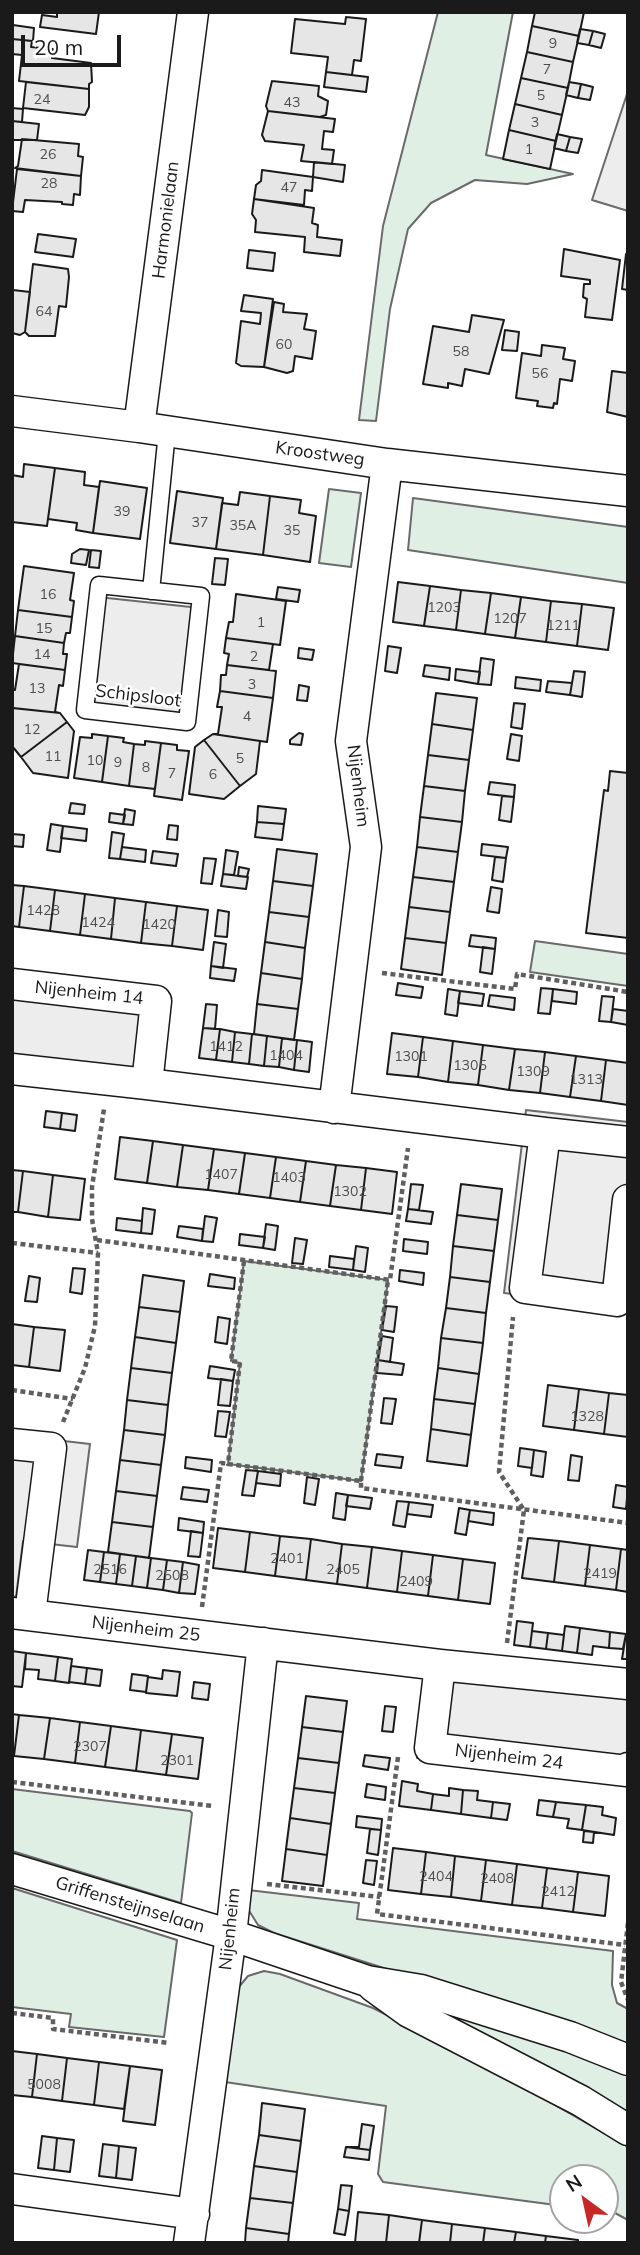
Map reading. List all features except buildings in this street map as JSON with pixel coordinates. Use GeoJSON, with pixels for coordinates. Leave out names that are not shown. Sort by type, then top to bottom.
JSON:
{"type":"FeatureCollection","features":[{"type":"Feature","properties":{"kind":"street","name":"Harmonielaan"},"geometry":{"type":"LineString","coordinates":[[153,429],[193,12]]}},
{"type":"Feature","properties":{"kind":"street","name":"Kroostweg"},"geometry":{"type":"LineString","coordinates":[[12,411],[387,464],[628,491]]}},
{"type":"Feature","properties":{"kind":"street","name":"Nijenheim"},"geometry":{"type":"LineString","coordinates":[[334,1108],[366,846],[351,741],[387,464]]}},
{"type":"Feature","properties":{"kind":"street","name":"Nijenheim 14"},"geometry":{"type":"LineString","coordinates":[[12,984],[156,1000],[147,1084]]}},
{"type":"Feature","properties":{"kind":"street"},"geometry":{"type":"LineString","coordinates":[[12,1069],[628,1142]]}},
{"type":"Feature","properties":{"kind":"street"},"geometry":{"type":"LineString","coordinates":[[545,1133],[525,1288],[617,1301],[628,1200]]}},
{"type":"Feature","properties":{"kind":"street"},"geometry":{"type":"LineString","coordinates":[[12,1444],[51,1448]]}},
{"type":"Feature","properties":{"kind":"street","name":"Nijenheim 25"},"geometry":{"type":"LineString","coordinates":[[51,1448],[21,1614],[262,1643]]}},
{"type":"Feature","properties":{"kind":"street","name":"Nijenheim"},"geometry":{"type":"LineString","coordinates":[[12,2189],[191,2228],[231,1935],[262,1643]]}},
{"type":"Feature","properties":{"kind":"street"},"geometry":{"type":"LineString","coordinates":[[262,1643],[628,1685]]}},
{"type":"Feature","properties":{"kind":"street","name":"Nijenheim 24"},"geometry":{"type":"LineString","coordinates":[[440,1664],[430,1748],[627,1771],[628,1768]]}},
{"type":"Feature","properties":{"kind":"street","name":"Griffensteijnselaan"},"geometry":{"type":"LineString","coordinates":[[12,1869],[231,1935],[367,1981],[421,1990],[570,2037],[628,2060]]}},
{"type":"Feature","properties":{"kind":"street","name":"Griffensteijnselaan"},"geometry":{"type":"LineString","coordinates":[[367,1981],[409,2012],[580,2101],[628,2130]]}},
{"type":"Feature","properties":{"kind":"lane"},"geometry":{"type":"LineString","coordinates":[[151,591],[153,429]]}},
{"type":"Feature","properties":{"kind":"lane","name":"Schipsloot"},"geometry":{"type":"LineString","coordinates":[[99,584],[151,591],[201,596],[187,722],[85,710],[99,584]]}},
{"type":"Feature","properties":{"kind":"path"},"geometry":{"type":"LineString","coordinates":[[350,969],[515,989],[517,974],[628,992]]}},
{"type":"Feature","properties":{"kind":"path"},"geometry":{"type":"LineString","coordinates":[[51,1448],[85,1368],[95,1326],[98,1253],[92,1219],[92,1186],[107,1080]]}},
{"type":"Feature","properties":{"kind":"path"},"geometry":{"type":"LineString","coordinates":[[412,1117],[361,1488],[628,1523]]}},
{"type":"Feature","properties":{"kind":"path"},"geometry":{"type":"LineString","coordinates":[[97,1240],[388,1280]]}},
{"type":"Feature","properties":{"kind":"path"},"geometry":{"type":"LineString","coordinates":[[12,1243],[98,1253]]}},
{"type":"Feature","properties":{"kind":"path"},"geometry":{"type":"LineString","coordinates":[[228,1464],[240,1362],[231,1361],[244,1261]]}},
{"type":"Feature","properties":{"kind":"path"},"geometry":{"type":"LineString","coordinates":[[504,1671],[524,1510],[499,1472],[516,1287],[525,1288]]}},
{"type":"Feature","properties":{"kind":"path"},"geometry":{"type":"LineString","coordinates":[[12,1390],[73,1399]]}},
{"type":"Feature","properties":{"kind":"path"},"geometry":{"type":"LineString","coordinates":[[198,1636],[221,1463],[361,1481]]}},
{"type":"Feature","properties":{"kind":"path"},"geometry":{"type":"LineString","coordinates":[[399,1749],[377,1914],[625,1945]]}},
{"type":"Feature","properties":{"kind":"path"},"geometry":{"type":"LineString","coordinates":[[12,1782],[244,1809]]}},
{"type":"Feature","properties":{"kind":"path"},"geometry":{"type":"LineString","coordinates":[[235,1881],[380,1897]]}},
{"type":"Feature","properties":{"kind":"path"},"geometry":{"type":"LineString","coordinates":[[628,1923],[621,1982],[628,2000]]}},
{"type":"Feature","properties":{"kind":"path"},"geometry":{"type":"LineString","coordinates":[[12,2013],[53,2018],[52,2029],[169,2043]]}},
{"type":"Feature","properties":{"kind":"green space"},"geometry":{"type":"Polygon","coordinates":[[[438,12],[513,12],[486,155],[573,174],[527,184],[475,180],[431,203],[408,229],[390,309],[376,421],[359,420],[383,226],[438,12]]]}},
{"type":"Feature","properties":{"kind":"green space"},"geometry":{"type":"Polygon","coordinates":[[[329,489],[361,493],[351,567],[319,563],[329,489]]]}},
{"type":"Feature","properties":{"kind":"green space"},"geometry":{"type":"Polygon","coordinates":[[[413,498],[628,527],[628,583],[408,550],[413,498]]]}},
{"type":"Feature","properties":{"kind":"green space"},"geometry":{"type":"Polygon","coordinates":[[[535,941],[628,954],[628,986],[530,972],[535,941]]]}},
{"type":"Feature","properties":{"kind":"green space"},"geometry":{"type":"Polygon","coordinates":[[[244,1261],[388,1280],[361,1481],[228,1464],[240,1363],[231,1361],[244,1261]]]}},
{"type":"Feature","properties":{"kind":"green space"},"geometry":{"type":"Polygon","coordinates":[[[12,1789],[190,1811],[192,1813],[181,1903],[12,1851],[12,1789]]]}},
{"type":"Feature","properties":{"kind":"green space"},"geometry":{"type":"Polygon","coordinates":[[[12,1888],[177,1940],[164,2037],[69,2027],[71,2014],[12,2007],[12,1888]]]}},
{"type":"Feature","properties":{"kind":"green space"},"geometry":{"type":"Polygon","coordinates":[[[248,1890],[359,1903],[357,1919],[613,1951],[612,1985],[617,2003],[628,2009],[628,2046],[274,1933],[258,1925],[248,1909],[248,1890]]]}},
{"type":"Feature","properties":{"kind":"green space"},"geometry":{"type":"Polygon","coordinates":[[[264,1971],[280,1974],[373,2008],[484,2064],[628,2147],[628,2220],[619,2215],[619,2164],[549,2164],[549,2204],[383,2182],[378,2174],[386,2106],[225,2082],[238,1988],[248,1976],[264,1971]]]}},
{"type":"Feature","properties":{"kind":"green space"},"geometry":{"type":"Polygon","coordinates":[[[435,2005],[628,2073],[628,2115],[432,2012],[435,2005]]]}},
{"type":"Feature","properties":{"kind":"shaded area"},"geometry":{"type":"Polygon","coordinates":[[[628,91],[628,211],[592,200],[628,91]]]}},
{"type":"Feature","properties":{"kind":"shaded area"},"geometry":{"type":"Polygon","coordinates":[[[98,597],[200,608],[187,722],[85,710],[98,597]]]}},
{"type":"Feature","properties":{"kind":"shaded area"},"geometry":{"type":"Polygon","coordinates":[[[12,972],[158,988],[147,1084],[12,1082],[12,972]]]}},
{"type":"Feature","properties":{"kind":"shaded area"},"geometry":{"type":"Polygon","coordinates":[[[526,1110],[628,1122],[626,1307],[504,1293],[526,1110]]]}},
{"type":"Feature","properties":{"kind":"shaded area"},"geometry":{"type":"Polygon","coordinates":[[[12,1435],[90,1444],[77,1547],[23,1541],[16,1597],[12,1596],[12,1435]]]}},
{"type":"Feature","properties":{"kind":"shaded area"},"geometry":{"type":"Polygon","coordinates":[[[429,1650],[628,1672],[628,1782],[417,1758],[429,1650]]]}}]}
